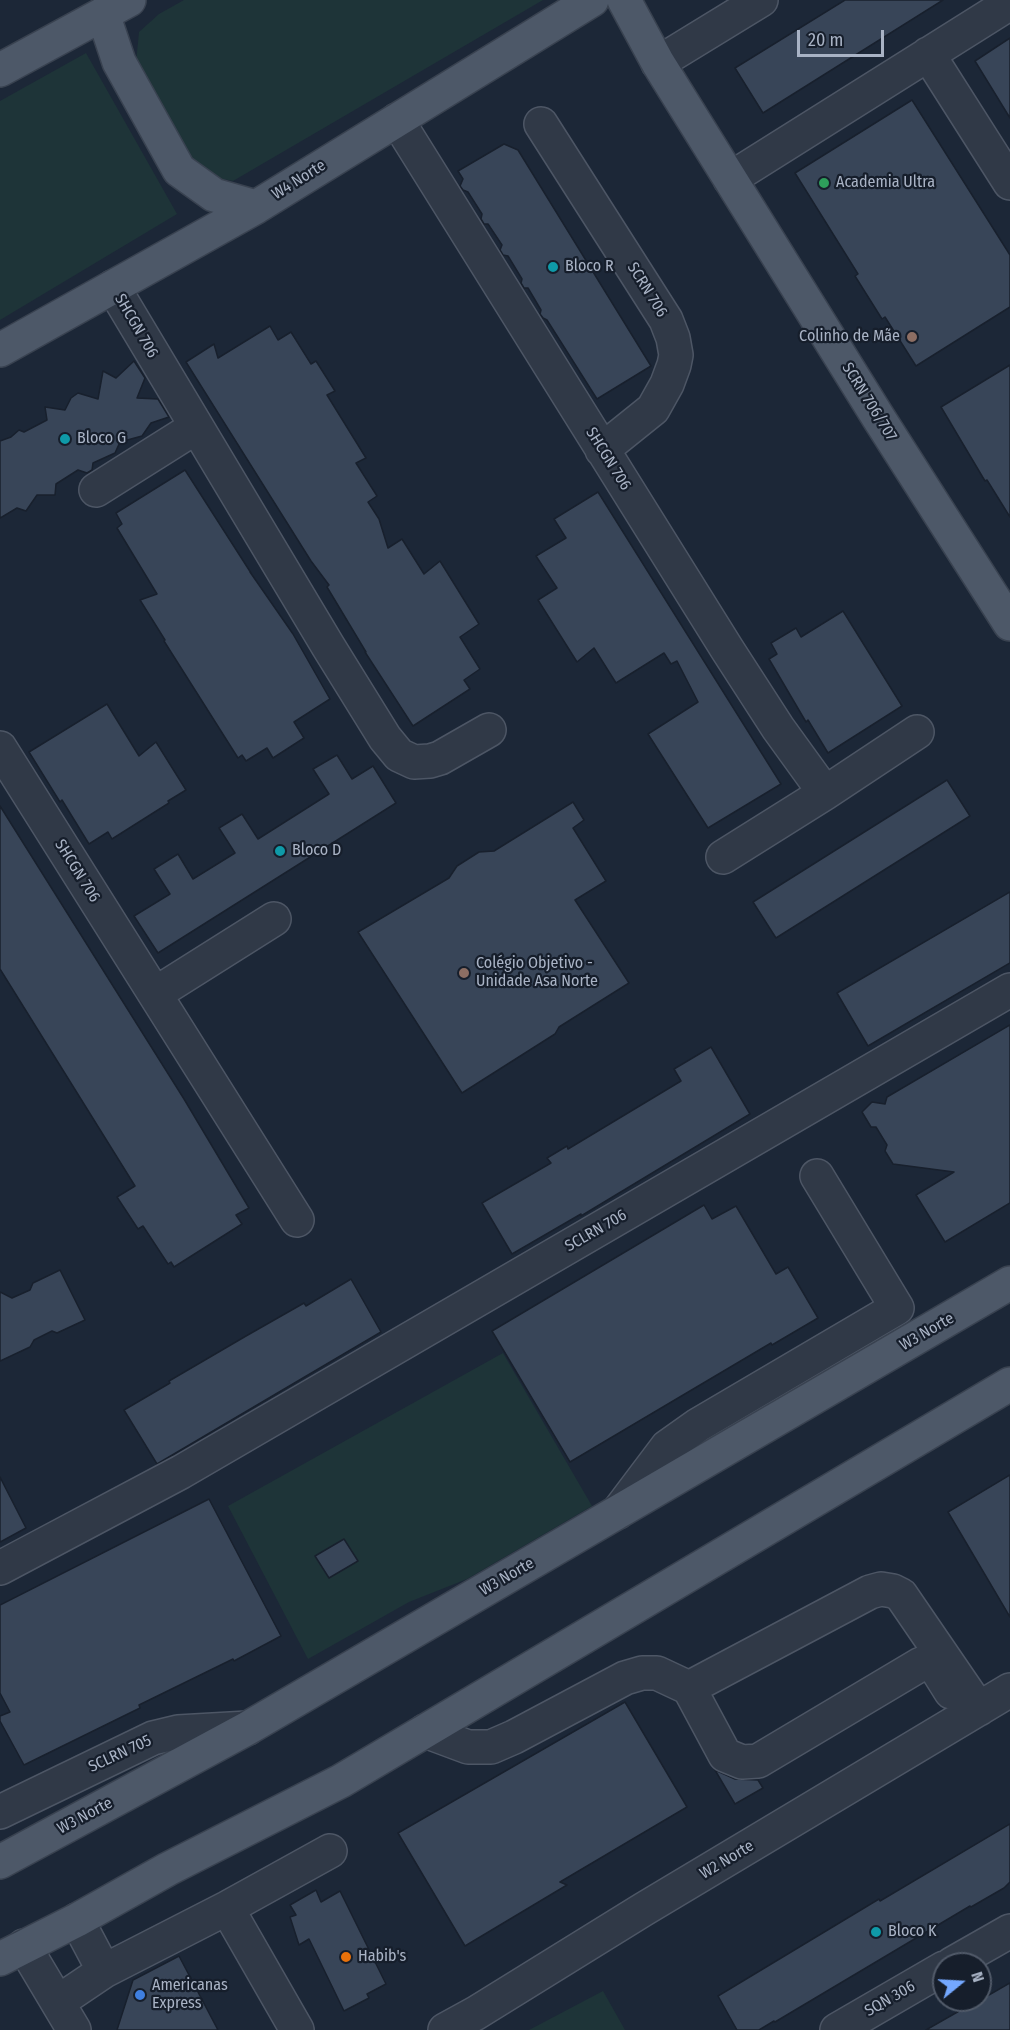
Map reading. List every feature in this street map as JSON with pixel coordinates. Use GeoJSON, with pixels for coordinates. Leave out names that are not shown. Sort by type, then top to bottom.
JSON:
{"type":"FeatureCollection","features":[{"type":"Feature","properties":{"kind":"main road","name":"W4 Norte"},"geometry":{"type":"LineString","coordinates":[[0,350],[256,207],[592,0]]}},
{"type":"Feature","properties":{"kind":"main road","name":"SCRN 706/707"},"geometry":{"type":"LineString","coordinates":[[624,0],[658,63],[1010,624]]}},
{"type":"Feature","properties":{"kind":"main road"},"geometry":{"type":"LineString","coordinates":[[0,70],[109,4],[119,62],[179,170],[213,195],[256,207]]}},
{"type":"Feature","properties":{"kind":"main road","name":"W3 Norte"},"geometry":{"type":"LineString","coordinates":[[0,1862],[248,1728],[1010,1283]]}},
{"type":"Feature","properties":{"kind":"main road"},"geometry":{"type":"LineString","coordinates":[[975,1404],[1010,1376]]}},
{"type":"Feature","properties":{"kind":"main road"},"geometry":{"type":"LineString","coordinates":[[12,1952],[341,1781],[1010,1384]]}},
{"type":"Feature","properties":{"kind":"street"},"geometry":{"type":"LineString","coordinates":[[658,63],[761,0]]}},
{"type":"Feature","properties":{"kind":"street"},"geometry":{"type":"LineString","coordinates":[[730,179],[1010,3]]}},
{"type":"Feature","properties":{"kind":"street"},"geometry":{"type":"LineString","coordinates":[[928,54],[1010,183]]}},
{"type":"Feature","properties":{"kind":"street","name":"SHCGN 706"},"geometry":{"type":"LineString","coordinates":[[397,120],[778,728],[825,793]]}},
{"type":"Feature","properties":{"kind":"street","name":"SCRN 706"},"geometry":{"type":"LineString","coordinates":[[541,124],[666,320],[673,338],[676,355],[674,365],[652,409],[602,450]]}},
{"type":"Feature","properties":{"kind":"street","name":"SHCGN 706"},"geometry":{"type":"LineString","coordinates":[[113,287],[385,738],[399,755],[414,762],[430,761],[440,758],[489,730]]}},
{"type":"Feature","properties":{"kind":"street"},"geometry":{"type":"LineString","coordinates":[[96,490],[196,427]]}},
{"type":"Feature","properties":{"kind":"street"},"geometry":{"type":"LineString","coordinates":[[723,857],[917,732]]}},
{"type":"Feature","properties":{"kind":"street","name":"SHCGN 706"},"geometry":{"type":"LineString","coordinates":[[0,748],[297,1220]]}},
{"type":"Feature","properties":{"kind":"street"},"geometry":{"type":"LineString","coordinates":[[155,994],[274,919]]}},
{"type":"Feature","properties":{"kind":"street","name":"SCLRN 706"},"geometry":{"type":"LineString","coordinates":[[0,1568],[181,1472],[1010,990]]}},
{"type":"Feature","properties":{"kind":"street"},"geometry":{"type":"LineString","coordinates":[[618,1512],[667,1447],[675,1441],[698,1425],[897,1308],[817,1176]]}},
{"type":"Feature","properties":{"kind":"street"},"geometry":{"type":"LineString","coordinates":[[689,1688],[870,1592],[881,1589],[901,1595],[973,1713]]}},
{"type":"Feature","properties":{"kind":"street"},"geometry":{"type":"LineString","coordinates":[[426,1731],[468,1747],[491,1747],[625,1678],[642,1673],[657,1673],[689,1688],[725,1755],[742,1762],[758,1761],[921,1664],[934,1665],[973,1713]]}},
{"type":"Feature","properties":{"kind":"street","name":"W2 Norte"},"geometry":{"type":"LineString","coordinates":[[445,2030],[1010,1690]]}},
{"type":"Feature","properties":{"kind":"street","name":"SCLRN 705"},"geometry":{"type":"LineString","coordinates":[[0,1812],[153,1738],[178,1732],[248,1728]]}},
{"type":"Feature","properties":{"kind":"street"},"geometry":{"type":"LineString","coordinates":[[12,1952],[66,2016],[104,1971],[227,1908],[330,1851]]}},
{"type":"Feature","properties":{"kind":"street"},"geometry":{"type":"LineString","coordinates":[[227,1908],[297,2030]]}},
{"type":"Feature","properties":{"kind":"street"},"geometry":{"type":"LineString","coordinates":[[76,1920],[104,1971]]}},
{"type":"Feature","properties":{"kind":"street"},"geometry":{"type":"LineString","coordinates":[[972,1952],[1010,1930]]}},
{"type":"Feature","properties":{"kind":"street","name":"SQN 306"},"geometry":{"type":"LineString","coordinates":[[837,2030],[932,1975]]}},
{"type":"Feature","properties":{"kind":"green space"},"geometry":{"type":"Polygon","coordinates":[[[184,0],[543,0],[233,181],[208,176],[192,160],[136,63],[139,32],[159,14],[184,0]]]}},
{"type":"Feature","properties":{"kind":"green space"},"geometry":{"type":"Polygon","coordinates":[[[86,53],[177,214],[0,320],[0,101],[86,53]]]}},
{"type":"Feature","properties":{"kind":"green space"},"geometry":{"type":"Polygon","coordinates":[[[503,1353],[592,1506],[467,1579],[409,1602],[308,1659],[228,1506],[503,1353]]]}},
{"type":"Feature","properties":{"kind":"green space"},"geometry":{"type":"Polygon","coordinates":[[[603,1991],[625,2030],[529,2030],[603,1991]]]}},
{"type":"Feature","properties":{"kind":"building"},"geometry":{"type":"Polygon","coordinates":[[[845,0],[943,0],[763,113],[735,68],[845,0]]]}},
{"type":"Feature","properties":{"kind":"building"},"geometry":{"type":"Polygon","coordinates":[[[1010,38],[1010,118],[975,61],[1010,38]]]}},
{"type":"Feature","properties":{"kind":"building"},"geometry":{"type":"Polygon","coordinates":[[[912,100],[1010,255],[1010,307],[916,366],[885,317],[882,319],[855,276],[858,274],[795,173],[912,100]]]}},
{"type":"Feature","properties":{"kind":"building","name":"Bloco R"},"geometry":{"type":"Polygon","coordinates":[[[504,144],[518,150],[651,366],[597,399],[547,320],[540,314],[541,310],[528,288],[524,288],[521,283],[522,279],[508,256],[503,255],[500,250],[502,245],[488,224],[484,224],[481,219],[482,214],[468,192],[460,186],[463,179],[458,171],[504,144]]]}},
{"type":"Feature","properties":{"kind":"building"},"geometry":{"type":"Polygon","coordinates":[[[270,326],[278,340],[291,332],[311,364],[316,361],[335,391],[327,395],[366,458],[356,463],[377,496],[368,502],[379,519],[388,548],[402,539],[424,574],[440,561],[479,624],[460,637],[480,669],[464,680],[470,689],[413,726],[365,652],[327,587],[329,585],[311,561],[186,362],[214,344],[218,358],[270,326]]]}},
{"type":"Feature","properties":{"kind":"building","name":"Bloco G"},"geometry":{"type":"Polygon","coordinates":[[[134,361],[145,378],[137,398],[158,399],[169,417],[151,423],[142,436],[120,442],[115,453],[93,463],[92,470],[87,473],[78,470],[56,484],[55,495],[37,495],[26,511],[17,508],[0,518],[0,441],[11,437],[19,430],[24,432],[47,420],[45,407],[65,410],[71,398],[78,393],[98,399],[103,371],[116,378],[134,361]]]}},
{"type":"Feature","properties":{"kind":"building"},"geometry":{"type":"Polygon","coordinates":[[[1010,365],[1010,517],[987,480],[985,481],[941,407],[1010,365]]]}},
{"type":"Feature","properties":{"kind":"building"},"geometry":{"type":"Polygon","coordinates":[[[185,470],[250,572],[293,634],[330,699],[294,722],[304,738],[273,758],[267,748],[246,761],[242,755],[238,758],[140,600],[157,594],[117,528],[122,524],[116,513],[185,470]]]}},
{"type":"Feature","properties":{"kind":"building"},"geometry":{"type":"Polygon","coordinates":[[[598,492],[781,784],[708,828],[648,734],[698,702],[677,661],[671,664],[664,653],[616,683],[594,648],[577,662],[538,600],[557,588],[536,556],[566,538],[554,519],[598,492]]]}},
{"type":"Feature","properties":{"kind":"building"},"geometry":{"type":"Polygon","coordinates":[[[843,611],[902,706],[828,753],[808,720],[806,722],[769,659],[777,654],[771,643],[796,628],[801,637],[843,611]]]}},
{"type":"Feature","properties":{"kind":"building"},"geometry":{"type":"Polygon","coordinates":[[[107,704],[139,756],[156,742],[186,790],[112,839],[108,832],[89,844],[29,752],[107,704]]]}},
{"type":"Feature","properties":{"kind":"building","name":"Bloco D"},"geometry":{"type":"Polygon","coordinates":[[[337,755],[352,779],[373,766],[396,803],[158,953],[134,916],[170,894],[154,869],[178,854],[193,879],[235,853],[219,828],[242,814],[258,839],[329,794],[313,769],[337,755]]]}},
{"type":"Feature","properties":{"kind":"building"},"geometry":{"type":"Polygon","coordinates":[[[947,780],[970,816],[776,938],[753,902],[947,780]]]}},
{"type":"Feature","properties":{"kind":"building"},"geometry":{"type":"Polygon","coordinates":[[[573,802],[584,820],[573,828],[606,881],[575,900],[629,983],[559,1027],[555,1034],[462,1093],[358,932],[449,878],[457,866],[479,852],[494,851],[573,802]]]}},
{"type":"Feature","properties":{"kind":"building"},"geometry":{"type":"Polygon","coordinates":[[[0,806],[184,1099],[249,1208],[236,1215],[242,1224],[174,1267],[171,1262],[168,1264],[143,1226],[138,1229],[117,1197],[135,1186],[0,969],[0,806]]]}},
{"type":"Feature","properties":{"kind":"building"},"geometry":{"type":"Polygon","coordinates":[[[1010,892],[1010,963],[868,1046],[837,993],[1010,892]]]}},
{"type":"Feature","properties":{"kind":"building"},"geometry":{"type":"Polygon","coordinates":[[[1010,1025],[1010,1203],[945,1242],[916,1195],[954,1172],[893,1164],[885,1151],[887,1145],[876,1127],[871,1127],[862,1112],[872,1102],[885,1104],[887,1097],[1010,1025]]]}},
{"type":"Feature","properties":{"kind":"building"},"geometry":{"type":"Polygon","coordinates":[[[711,1047],[750,1114],[581,1216],[581,1214],[512,1254],[482,1203],[551,1163],[547,1158],[567,1146],[568,1149],[681,1081],[674,1069],[711,1047]]]}},
{"type":"Feature","properties":{"kind":"building"},"geometry":{"type":"Polygon","coordinates":[[[704,1205],[712,1219],[736,1206],[776,1274],[788,1267],[818,1318],[772,1345],[771,1343],[570,1462],[492,1331],[704,1205]]]}},
{"type":"Feature","properties":{"kind":"building"},"geometry":{"type":"Polygon","coordinates":[[[60,1270],[85,1320],[57,1333],[52,1331],[34,1340],[30,1347],[0,1361],[0,1292],[12,1298],[30,1290],[33,1283],[60,1270]]]}},
{"type":"Feature","properties":{"kind":"building"},"geometry":{"type":"Polygon","coordinates":[[[351,1279],[381,1332],[157,1464],[124,1410],[246,1336],[304,1303],[306,1306],[351,1279]]]}},
{"type":"Feature","properties":{"kind":"building"},"geometry":{"type":"Polygon","coordinates":[[[1010,1475],[1010,1617],[948,1512],[1010,1475]]]}},
{"type":"Feature","properties":{"kind":"building"},"geometry":{"type":"Polygon","coordinates":[[[0,1477],[26,1528],[0,1542],[0,1477]]]}},
{"type":"Feature","properties":{"kind":"building"},"geometry":{"type":"Polygon","coordinates":[[[209,1499],[281,1636],[234,1661],[233,1659],[139,1705],[140,1708],[24,1765],[0,1721],[0,1716],[10,1712],[0,1693],[0,1605],[209,1499]]]}},
{"type":"Feature","properties":{"kind":"building"},"geometry":{"type":"Polygon","coordinates":[[[344,1539],[358,1561],[329,1578],[315,1556],[344,1539]]]}},
{"type":"Feature","properties":{"kind":"building"},"geometry":{"type":"Polygon","coordinates":[[[625,1702],[687,1807],[560,1882],[567,1885],[465,1946],[398,1833],[625,1702]]]}},
{"type":"Feature","properties":{"kind":"building"},"geometry":{"type":"Polygon","coordinates":[[[715,1770],[735,1779],[758,1780],[763,1788],[735,1804],[715,1770]]]}},
{"type":"Feature","properties":{"kind":"building","name":"Bloco K"},"geometry":{"type":"Polygon","coordinates":[[[1010,1824],[1010,1882],[1004,1888],[775,2022],[759,2030],[737,2030],[718,1996],[879,1899],[880,1901],[1010,1824]]]}},
{"type":"Feature","properties":{"kind":"building","name":"Habib's"},"geometry":{"type":"Polygon","coordinates":[[[316,1890],[321,1902],[340,1891],[386,1984],[367,1994],[369,1998],[344,2011],[309,1939],[299,1945],[290,1917],[296,1915],[290,1905],[316,1890]]]}},
{"type":"Feature","properties":{"kind":"building"},"geometry":{"type":"Polygon","coordinates":[[[179,1956],[218,2030],[117,2030],[133,1980],[179,1956]]]}},
{"type":"Feature","properties":{"kind":"building"},"geometry":{"type":"Polygon","coordinates":[[[1010,1983],[1010,2030],[926,2030],[958,2012],[992,2012],[992,1993],[1010,1983]]]}},
{"type":"Feature","properties":{"kind":"place","name":"Academia Ultra"},"geometry":{"type":"Point","coordinates":[824,183]}},
{"type":"Feature","properties":{"kind":"place","name":"Bloco R"},"geometry":{"type":"Point","coordinates":[553,267]}},
{"type":"Feature","properties":{"kind":"place","name":"Colinho de Mãe"},"geometry":{"type":"Point","coordinates":[912,337]}},
{"type":"Feature","properties":{"kind":"place","name":"Bloco G"},"geometry":{"type":"Point","coordinates":[65,439]}},
{"type":"Feature","properties":{"kind":"place","name":"Bloco D"},"geometry":{"type":"Point","coordinates":[280,851]}},
{"type":"Feature","properties":{"kind":"place","name":"Colégio Objetivo - Unidade Asa Norte"},"geometry":{"type":"Point","coordinates":[464,973]}},
{"type":"Feature","properties":{"kind":"place","name":"Bloco K"},"geometry":{"type":"Point","coordinates":[876,1932]}},
{"type":"Feature","properties":{"kind":"place","name":"Habib's"},"geometry":{"type":"Point","coordinates":[346,1957]}},
{"type":"Feature","properties":{"kind":"place","name":"Americanas Express"},"geometry":{"type":"Point","coordinates":[140,1995]}}]}
